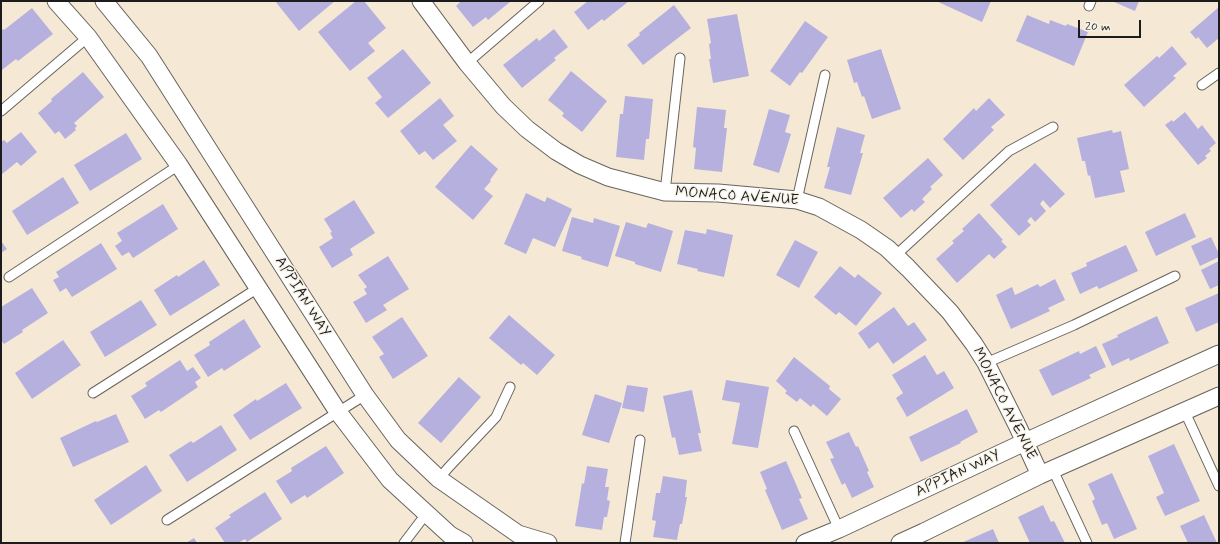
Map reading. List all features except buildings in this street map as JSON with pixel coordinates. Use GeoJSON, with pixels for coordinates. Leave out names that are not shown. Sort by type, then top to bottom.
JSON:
{"type":"FeatureCollection","features":[{"type":"Feature","properties":{"kind":"street","name":"APPIAN WAY"},"geometry":{"type":"LineString","coordinates":[[56,1],[88,37],[179,166],[338,412],[390,480],[450,535],[464,543]]}},
{"type":"Feature","properties":{"kind":"street","name":"APPIAN WAY"},"geometry":{"type":"LineString","coordinates":[[104,1],[149,56],[365,395],[398,440],[439,479],[516,538],[548,543]]}},
{"type":"Feature","properties":{"kind":"street","name":"MONACO AVENUE"},"geometry":{"type":"LineString","coordinates":[[421,1],[467,63],[503,106],[527,129],[556,150],[580,164],[608,177],[665,192],[718,194],[797,200],[819,207],[854,226],[887,248],[950,312],[974,344],[986,363],[1025,442],[1047,473]]}},
{"type":"Feature","properties":{"kind":"street","name":"APPIAN WAY"},"geometry":{"type":"LineString","coordinates":[[805,543],[839,529],[1025,442],[1219,354]]}},
{"type":"Feature","properties":{"kind":"street"},"geometry":{"type":"LineString","coordinates":[[900,543],[925,535],[1047,473],[1219,396]]}},
{"type":"Feature","properties":{"kind":"lane"},"geometry":{"type":"LineString","coordinates":[[467,63],[540,1]]}},
{"type":"Feature","properties":{"kind":"lane"},"geometry":{"type":"LineString","coordinates":[[1,111],[88,37]]}},
{"type":"Feature","properties":{"kind":"lane"},"geometry":{"type":"LineString","coordinates":[[665,192],[680,58]]}},
{"type":"Feature","properties":{"kind":"lane"},"geometry":{"type":"LineString","coordinates":[[1202,85],[1219,73]]}},
{"type":"Feature","properties":{"kind":"lane"},"geometry":{"type":"LineString","coordinates":[[797,200],[825,74]]}},
{"type":"Feature","properties":{"kind":"lane"},"geometry":{"type":"LineString","coordinates":[[895,256],[1009,151],[1053,127]]}},
{"type":"Feature","properties":{"kind":"lane"},"geometry":{"type":"LineString","coordinates":[[9,277],[179,166]]}},
{"type":"Feature","properties":{"kind":"lane"},"geometry":{"type":"LineString","coordinates":[[986,363],[1074,325],[1175,276]]}},
{"type":"Feature","properties":{"kind":"lane"},"geometry":{"type":"LineString","coordinates":[[93,392],[258,288]]}},
{"type":"Feature","properties":{"kind":"lane"},"geometry":{"type":"LineString","coordinates":[[439,479],[496,418],[510,387]]}},
{"type":"Feature","properties":{"kind":"lane"},"geometry":{"type":"LineString","coordinates":[[167,520],[365,395]]}},
{"type":"Feature","properties":{"kind":"lane"},"geometry":{"type":"LineString","coordinates":[[1185,412],[1219,486]]}},
{"type":"Feature","properties":{"kind":"lane"},"geometry":{"type":"LineString","coordinates":[[794,431],[839,529]]}},
{"type":"Feature","properties":{"kind":"lane"},"geometry":{"type":"LineString","coordinates":[[625,543],[640,440]]}},
{"type":"Feature","properties":{"kind":"lane"},"geometry":{"type":"LineString","coordinates":[[1047,473],[1087,543]]}},
{"type":"Feature","properties":{"kind":"lane"},"geometry":{"type":"LineString","coordinates":[[404,543],[426,514]]}}]}
